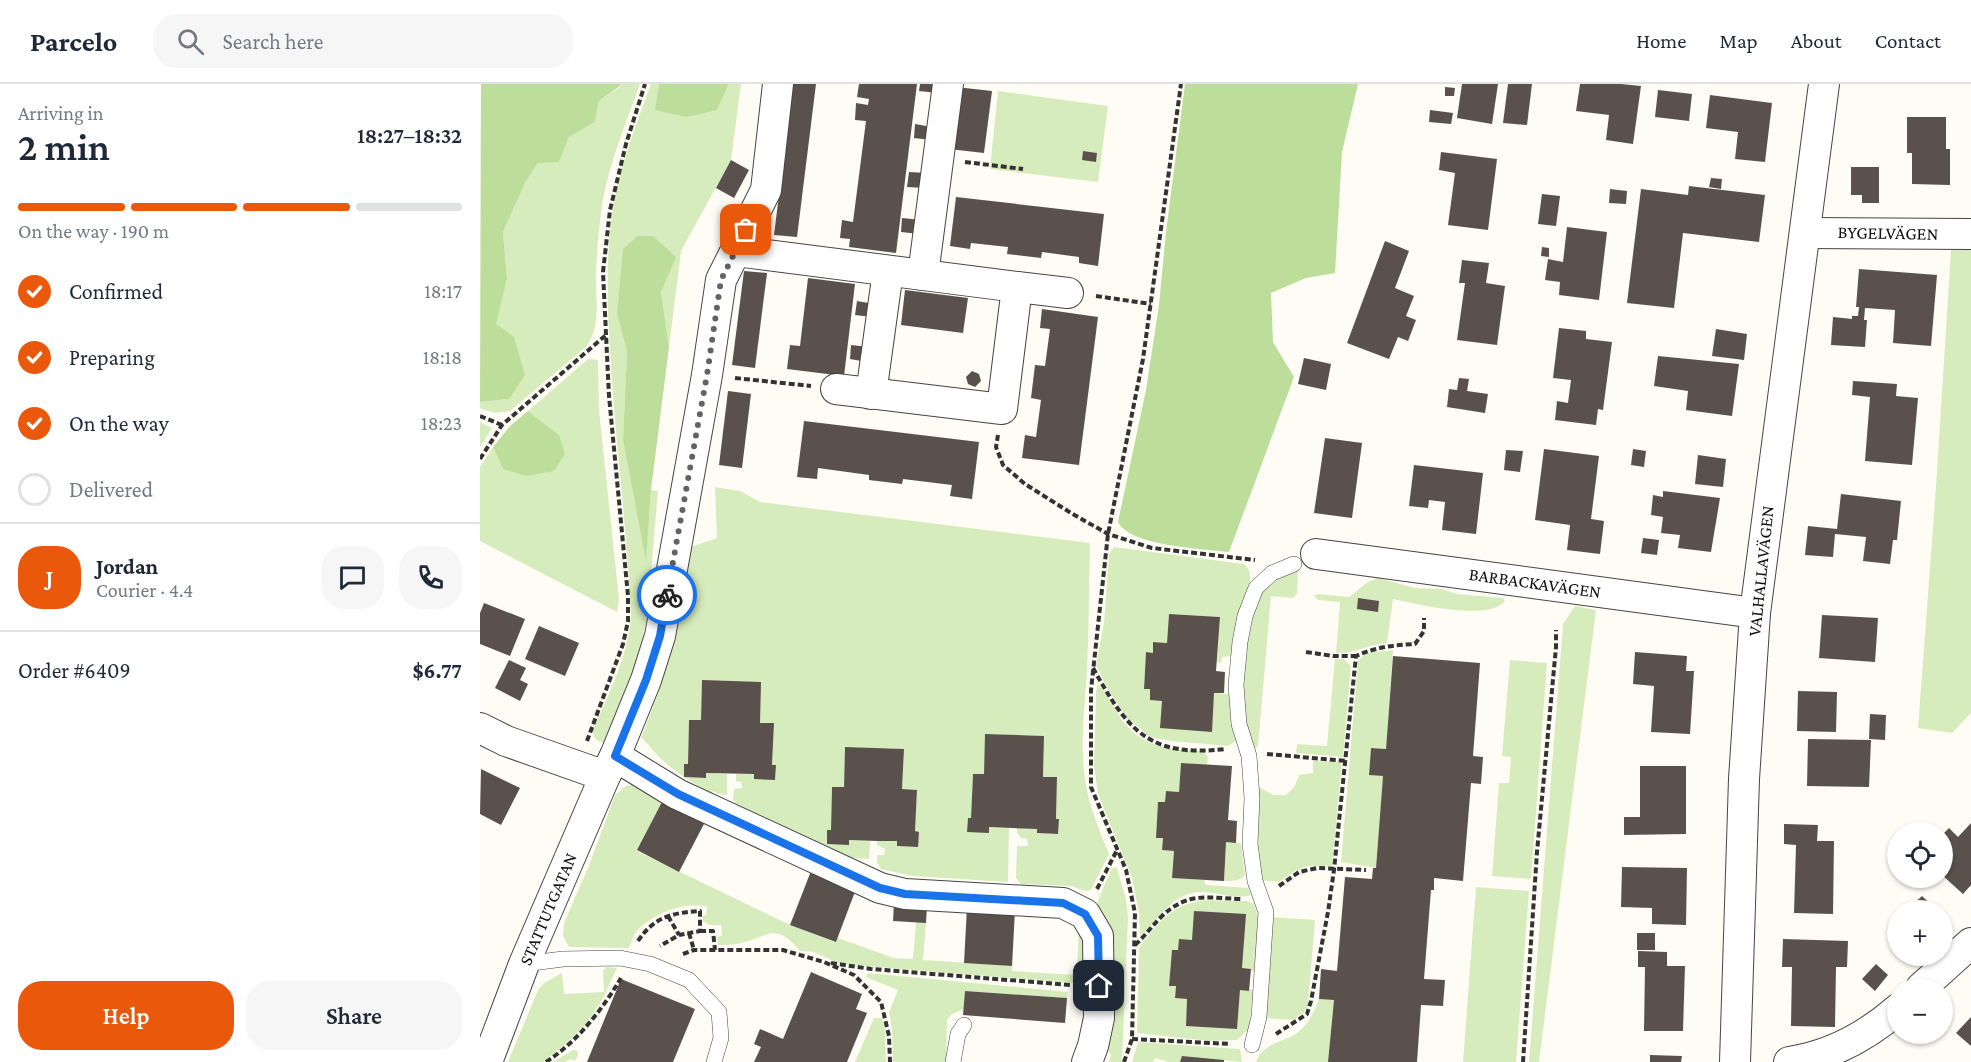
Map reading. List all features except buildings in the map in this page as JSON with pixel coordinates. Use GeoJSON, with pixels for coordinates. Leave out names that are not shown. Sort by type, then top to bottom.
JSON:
{"type":"FeatureCollection","features":[{"type":"Feature","properties":{"kind":"street","name":"STATTUTGATAN"},"geometry":{"type":"LineString","coordinates":[[487,1046],[524,964],[599,766],[646,680],[660,636],[707,375],[721,280],[766,190],[778,84]]}},
{"type":"Feature","properties":{"kind":"street"},"geometry":{"type":"LineString","coordinates":[[923,275],[948,84]]}},
{"type":"Feature","properties":{"kind":"street","name":"VALHALLAVÄGEN"},"geometry":{"type":"LineString","coordinates":[[1735,1062],[1744,779],[1755,613],[1824,84]]}},
{"type":"Feature","properties":{"kind":"street","name":"BYGELVÄGEN"},"geometry":{"type":"LineString","coordinates":[[1805,232],[1971,234]]}},
{"type":"Feature","properties":{"kind":"street"},"geometry":{"type":"LineString","coordinates":[[736,251],[1068,293]]}},
{"type":"Feature","properties":{"kind":"street"},"geometry":{"type":"LineString","coordinates":[[872,394],[888,270]]}},
{"type":"Feature","properties":{"kind":"street"},"geometry":{"type":"LineString","coordinates":[[836,389],[1002,409],[1017,287]]}},
{"type":"Feature","properties":{"kind":"street","name":"BARBACKAVÄGEN"},"geometry":{"type":"LineString","coordinates":[[1305,559],[1755,613]]}},
{"type":"Feature","properties":{"kind":"street"},"geometry":{"type":"LineString","coordinates":[[480,728],[506,741],[599,766],[678,794],[880,888],[905,894],[1063,903],[1085,914],[1098,936],[1099,986],[1099,1018],[1087,1062]]}},
{"type":"Feature","properties":{"kind":"street"},"geometry":{"type":"LineString","coordinates":[[1932,978],[1971,943]]}},
{"type":"Feature","properties":{"kind":"street"},"geometry":{"type":"LineString","coordinates":[[1789,1062],[1842,1047],[1887,1018]]}},
{"type":"Feature","properties":{"kind":"lane"},"geometry":{"type":"LineString","coordinates":[[1252,1045],[1259,1017],[1266,912],[1255,881],[1250,844],[1252,798],[1247,751],[1239,724],[1236,685],[1245,616],[1256,588],[1272,573],[1305,559]]}},
{"type":"Feature","properties":{"kind":"lane"},"geometry":{"type":"LineString","coordinates":[[524,964],[563,959],[620,958],[655,966],[689,980],[719,1012],[721,1038],[714,1062]]}},
{"type":"Feature","properties":{"kind":"lane"},"geometry":{"type":"LineString","coordinates":[[953,1062],[958,1034],[964,1025]]}},
{"type":"Feature","properties":{"kind":"path"},"geometry":{"type":"LineString","coordinates":[[599,766],[628,621],[628,596],[609,396],[603,272],[610,210],[626,144],[645,84]]}},
{"type":"Feature","properties":{"kind":"path"},"geometry":{"type":"LineString","coordinates":[[1124,1062],[1132,1039],[1135,913],[1126,870],[1091,787],[1091,690],[1108,534],[1143,358],[1181,84]]}},
{"type":"Feature","properties":{"kind":"path"},"geometry":{"type":"LineString","coordinates":[[938,159],[1023,169]]}},
{"type":"Feature","properties":{"kind":"path"},"geometry":{"type":"LineString","coordinates":[[1068,293],[1151,304]]}},
{"type":"Feature","properties":{"kind":"path"},"geometry":{"type":"LineString","coordinates":[[480,459],[502,425],[606,335]]}},
{"type":"Feature","properties":{"kind":"path"},"geometry":{"type":"LineString","coordinates":[[707,375],[836,389]]}},
{"type":"Feature","properties":{"kind":"path"},"geometry":{"type":"LineString","coordinates":[[1002,409],[996,447],[1003,465],[1025,484],[1108,534],[1152,548],[1305,559]]}},
{"type":"Feature","properties":{"kind":"path"},"geometry":{"type":"LineString","coordinates":[[480,416],[502,425]]}},
{"type":"Feature","properties":{"kind":"path"},"geometry":{"type":"LineString","coordinates":[[1306,652],[1333,656],[1356,656],[1371,649],[1389,645],[1415,644],[1424,631],[1424,618]]}},
{"type":"Feature","properties":{"kind":"path"},"geometry":{"type":"LineString","coordinates":[[1523,1062],[1537,852],[1556,630]]}},
{"type":"Feature","properties":{"kind":"path"},"geometry":{"type":"LineString","coordinates":[[1132,1039],[1252,1045],[1279,1033],[1307,1014],[1328,912],[1347,761],[1356,656]]}},
{"type":"Feature","properties":{"kind":"path"},"geometry":{"type":"LineString","coordinates":[[1093,667],[1124,719],[1145,738],[1174,749],[1247,751],[1347,761]]}},
{"type":"Feature","properties":{"kind":"path"},"geometry":{"type":"LineString","coordinates":[[1085,914],[1117,849]]}},
{"type":"Feature","properties":{"kind":"path"},"geometry":{"type":"LineString","coordinates":[[668,916],[679,935]]}},
{"type":"Feature","properties":{"kind":"path"},"geometry":{"type":"LineString","coordinates":[[700,931],[713,931],[715,950]]}},
{"type":"Feature","properties":{"kind":"path"},"geometry":{"type":"LineString","coordinates":[[689,933],[694,950]]}},
{"type":"Feature","properties":{"kind":"path"},"geometry":{"type":"LineString","coordinates":[[655,966],[694,950],[783,950],[824,962],[854,975],[881,1002],[889,1036],[890,1062]]}},
{"type":"Feature","properties":{"kind":"path"},"geometry":{"type":"LineString","coordinates":[[824,962],[883,970],[1099,986]]}},
{"type":"Feature","properties":{"kind":"green space"},"geometry":{"type":"Polygon","coordinates":[[[481,84],[620,84],[620,86],[599,101],[595,122],[569,137],[559,162],[538,163],[526,181],[503,232],[507,279],[496,324],[514,337],[525,375],[509,399],[480,402],[481,84]]]}},
{"type":"Feature","properties":{"kind":"green space"},"geometry":{"type":"Polygon","coordinates":[[[620,84],[640,84],[607,181],[597,251],[597,311],[592,337],[587,346],[510,411],[495,413],[480,408],[480,402],[509,399],[495,325],[507,279],[503,232],[526,181],[538,162],[559,162],[569,137],[595,122],[599,101],[620,87],[620,84]]]}},
{"type":"Feature","properties":{"kind":"green space"},"geometry":{"type":"Polygon","coordinates":[[[651,84],[659,84],[656,110],[717,110],[729,84],[741,84],[731,160],[681,251],[669,347],[661,292],[617,314],[627,352],[623,440],[646,558],[651,490],[658,491],[648,608],[639,658],[610,743],[598,741],[594,737],[593,730],[622,660],[631,616],[610,352],[608,255],[618,183],[651,84]]]}},
{"type":"Feature","properties":{"kind":"green space"},"geometry":{"type":"Polygon","coordinates":[[[659,84],[729,84],[717,110],[687,117],[655,110],[659,84]]]}},
{"type":"Feature","properties":{"kind":"green space"},"geometry":{"type":"Polygon","coordinates":[[[1185,84],[1358,84],[1342,152],[1335,273],[1306,278],[1271,293],[1273,342],[1294,377],[1229,552],[1186,548],[1151,541],[1125,530],[1118,522],[1146,390],[1159,305],[1185,84]]]}},
{"type":"Feature","properties":{"kind":"green space"},"geometry":{"type":"Polygon","coordinates":[[[998,91],[1108,106],[1098,182],[990,169],[998,91]]]}},
{"type":"Feature","properties":{"kind":"green space"},"geometry":{"type":"Polygon","coordinates":[[[638,236],[653,236],[676,257],[661,292],[669,347],[651,490],[646,561],[623,440],[627,352],[617,314],[623,249],[638,236]]]}},
{"type":"Feature","properties":{"kind":"green space"},"geometry":{"type":"Polygon","coordinates":[[[1951,250],[1971,250],[1971,713],[1952,733],[1918,728],[1951,250]]]}},
{"type":"Feature","properties":{"kind":"green space"},"geometry":{"type":"Polygon","coordinates":[[[588,359],[598,360],[599,410],[619,599],[617,612],[480,541],[480,467],[493,447],[503,469],[559,435],[528,411],[588,359]]]}},
{"type":"Feature","properties":{"kind":"green space"},"geometry":{"type":"Polygon","coordinates":[[[528,411],[559,435],[565,454],[554,471],[527,476],[503,469],[493,447],[510,426],[528,411]]]}},
{"type":"Feature","properties":{"kind":"green space"},"geometry":{"type":"Polygon","coordinates":[[[480,422],[492,428],[480,447],[480,422]]]}},
{"type":"Feature","properties":{"kind":"green space"},"geometry":{"type":"Polygon","coordinates":[[[715,487],[740,491],[760,502],[1090,543],[1083,756],[1090,803],[1109,854],[1091,890],[1070,886],[1021,884],[1016,878],[1017,846],[1028,846],[1027,839],[1021,838],[1017,833],[1017,828],[1037,829],[1037,833],[1058,834],[1057,777],[1043,777],[1044,736],[986,734],[984,774],[973,774],[971,818],[968,818],[967,831],[989,832],[989,827],[1009,828],[1008,882],[913,876],[881,869],[877,863],[877,855],[884,855],[885,849],[877,845],[877,841],[897,841],[897,846],[918,847],[915,831],[917,790],[902,789],[904,749],[845,747],[844,787],[832,787],[831,830],[827,831],[827,843],[848,845],[849,840],[870,841],[869,859],[850,858],[738,806],[733,800],[734,789],[742,788],[741,782],[736,781],[736,774],[754,774],[754,779],[775,780],[776,765],[772,765],[774,723],[760,723],[702,680],[701,720],[689,720],[688,764],[684,764],[684,777],[660,758],[641,738],[658,694],[688,548],[717,538],[715,487]]]}},
{"type":"Feature","properties":{"kind":"green space"},"geometry":{"type":"Polygon","coordinates":[[[1114,547],[1244,564],[1249,570],[1251,587],[1232,656],[1222,657],[1221,663],[1217,662],[1220,617],[1169,614],[1167,643],[1154,642],[1153,653],[1146,653],[1144,688],[1150,689],[1150,700],[1162,701],[1211,731],[1214,693],[1229,694],[1231,724],[1236,741],[1228,746],[1150,737],[1127,718],[1107,688],[1096,665],[1104,623],[1109,554],[1114,547]]]}},
{"type":"Feature","properties":{"kind":"green space"},"geometry":{"type":"Polygon","coordinates":[[[1292,570],[1298,571],[1297,594],[1293,598],[1271,596],[1258,746],[1252,750],[1246,734],[1243,713],[1244,655],[1251,616],[1264,587],[1273,579],[1292,570]]]}},
{"type":"Feature","properties":{"kind":"green space"},"geometry":{"type":"Polygon","coordinates":[[[1378,578],[1415,588],[1442,589],[1457,594],[1503,598],[1505,601],[1496,607],[1468,611],[1393,599],[1387,643],[1336,653],[1340,602],[1318,600],[1314,596],[1317,594],[1349,597],[1368,582],[1378,578]]]}},
{"type":"Feature","properties":{"kind":"green space"},"geometry":{"type":"Polygon","coordinates":[[[1575,606],[1596,610],[1539,1062],[1529,1062],[1563,624],[1575,606]]]}},
{"type":"Feature","properties":{"kind":"green space"},"geometry":{"type":"Polygon","coordinates":[[[1393,650],[1386,749],[1371,748],[1369,775],[1383,776],[1376,868],[1341,862],[1358,661],[1366,653],[1393,650]]]}},
{"type":"Feature","properties":{"kind":"green space"},"geometry":{"type":"Polygon","coordinates":[[[1335,659],[1344,659],[1351,666],[1343,757],[1296,753],[1297,744],[1327,746],[1335,659]]]}},
{"type":"Feature","properties":{"kind":"green space"},"geometry":{"type":"Polygon","coordinates":[[[1510,660],[1547,663],[1531,879],[1492,876],[1499,783],[1509,783],[1511,757],[1502,756],[1510,660]]]}},
{"type":"Feature","properties":{"kind":"green space"},"geometry":{"type":"Polygon","coordinates":[[[1098,684],[1122,720],[1139,737],[1158,746],[1203,751],[1208,757],[1207,765],[1181,763],[1179,792],[1166,791],[1165,802],[1158,802],[1156,838],[1163,838],[1162,850],[1174,851],[1172,877],[1204,880],[1206,885],[1248,888],[1251,895],[1238,896],[1205,892],[1189,894],[1181,897],[1166,909],[1140,936],[1139,913],[1132,878],[1098,794],[1094,766],[1098,684]]]}},
{"type":"Feature","properties":{"kind":"green space"},"geometry":{"type":"Polygon","coordinates":[[[1313,761],[1342,762],[1332,866],[1307,866],[1279,882],[1260,880],[1257,866],[1257,786],[1273,795],[1286,795],[1295,786],[1299,775],[1313,773],[1313,761]]]}},
{"type":"Feature","properties":{"kind":"green space"},"geometry":{"type":"Polygon","coordinates":[[[706,773],[727,774],[727,795],[713,791],[711,793],[684,777],[705,778],[706,773]]]}},
{"type":"Feature","properties":{"kind":"green space"},"geometry":{"type":"Polygon","coordinates":[[[638,784],[663,800],[637,851],[790,925],[835,942],[838,938],[894,958],[913,959],[916,922],[926,923],[923,960],[1012,966],[1012,971],[1077,975],[1079,922],[1086,932],[1087,984],[840,964],[814,952],[800,951],[791,941],[776,933],[748,942],[718,945],[717,937],[722,936],[721,925],[709,925],[703,921],[702,916],[706,915],[707,907],[698,906],[667,911],[648,921],[634,935],[629,948],[569,947],[563,936],[564,923],[588,868],[615,795],[626,786],[638,784]]]}},
{"type":"Feature","properties":{"kind":"green space"},"geometry":{"type":"Polygon","coordinates":[[[1226,842],[1241,843],[1245,875],[1238,880],[1224,881],[1226,842]]]}},
{"type":"Feature","properties":{"kind":"green space"},"geometry":{"type":"Polygon","coordinates":[[[1114,867],[1117,868],[1126,899],[1128,917],[1122,1062],[1109,1062],[1111,1055],[1104,1043],[1108,926],[1095,908],[1114,867]]]}},
{"type":"Feature","properties":{"kind":"green space"},"geometry":{"type":"Polygon","coordinates":[[[1476,887],[1529,891],[1516,1062],[1463,1062],[1476,887]]]}},
{"type":"Feature","properties":{"kind":"green space"},"geometry":{"type":"Polygon","coordinates":[[[1205,900],[1247,901],[1254,904],[1258,917],[1254,972],[1242,968],[1192,940],[1178,950],[1172,950],[1169,986],[1176,986],[1175,998],[1187,999],[1186,1025],[1237,1029],[1240,990],[1253,990],[1249,1029],[1237,1040],[1210,1041],[1137,1033],[1139,947],[1160,922],[1174,910],[1205,900]]]}},
{"type":"Feature","properties":{"kind":"green space"},"geometry":{"type":"Polygon","coordinates":[[[1269,917],[1315,920],[1308,1005],[1304,1012],[1293,1020],[1263,1018],[1269,917]]]}},
{"type":"Feature","properties":{"kind":"green space"},"geometry":{"type":"Polygon","coordinates":[[[606,967],[617,968],[602,1000],[587,1023],[543,1062],[508,1062],[538,990],[544,983],[562,973],[564,994],[604,992],[603,971],[606,967]]]}},
{"type":"Feature","properties":{"kind":"green space"},"geometry":{"type":"Polygon","coordinates":[[[868,973],[1068,992],[1067,998],[965,991],[964,1009],[952,1014],[947,1020],[946,1062],[893,1062],[889,1012],[898,990],[866,977],[868,973]]]}},
{"type":"Feature","properties":{"kind":"green space"},"geometry":{"type":"Polygon","coordinates":[[[1319,999],[1334,1000],[1328,1062],[1256,1062],[1266,1049],[1300,1031],[1311,1016],[1319,999]]]}},
{"type":"Feature","properties":{"kind":"green space"},"geometry":{"type":"Polygon","coordinates":[[[874,1018],[882,1018],[885,1031],[886,1062],[855,1062],[874,1018]]]}},
{"type":"Feature","properties":{"kind":"green space"},"geometry":{"type":"Polygon","coordinates":[[[1138,1042],[1240,1049],[1242,1062],[1182,1056],[1180,1062],[1155,1058],[1153,1062],[1132,1062],[1138,1042]]]}},
{"type":"Feature","properties":{"kind":"green space"},"geometry":{"type":"Polygon","coordinates":[[[577,1050],[578,1055],[575,1061],[571,1059],[565,1062],[553,1062],[577,1050]]]}},
{"type":"Feature","properties":{"kind":"way so far"},"geometry":{"type":"LineString","coordinates":[[667,595],[707,375],[721,280],[746,230]]}},
{"type":"Feature","properties":{"kind":"route"},"geometry":{"type":"LineString","coordinates":[[667,595],[660,636],[646,680],[615,756],[678,794],[880,888],[905,894],[1063,903],[1085,914],[1098,936],[1099,986]]}}]}
